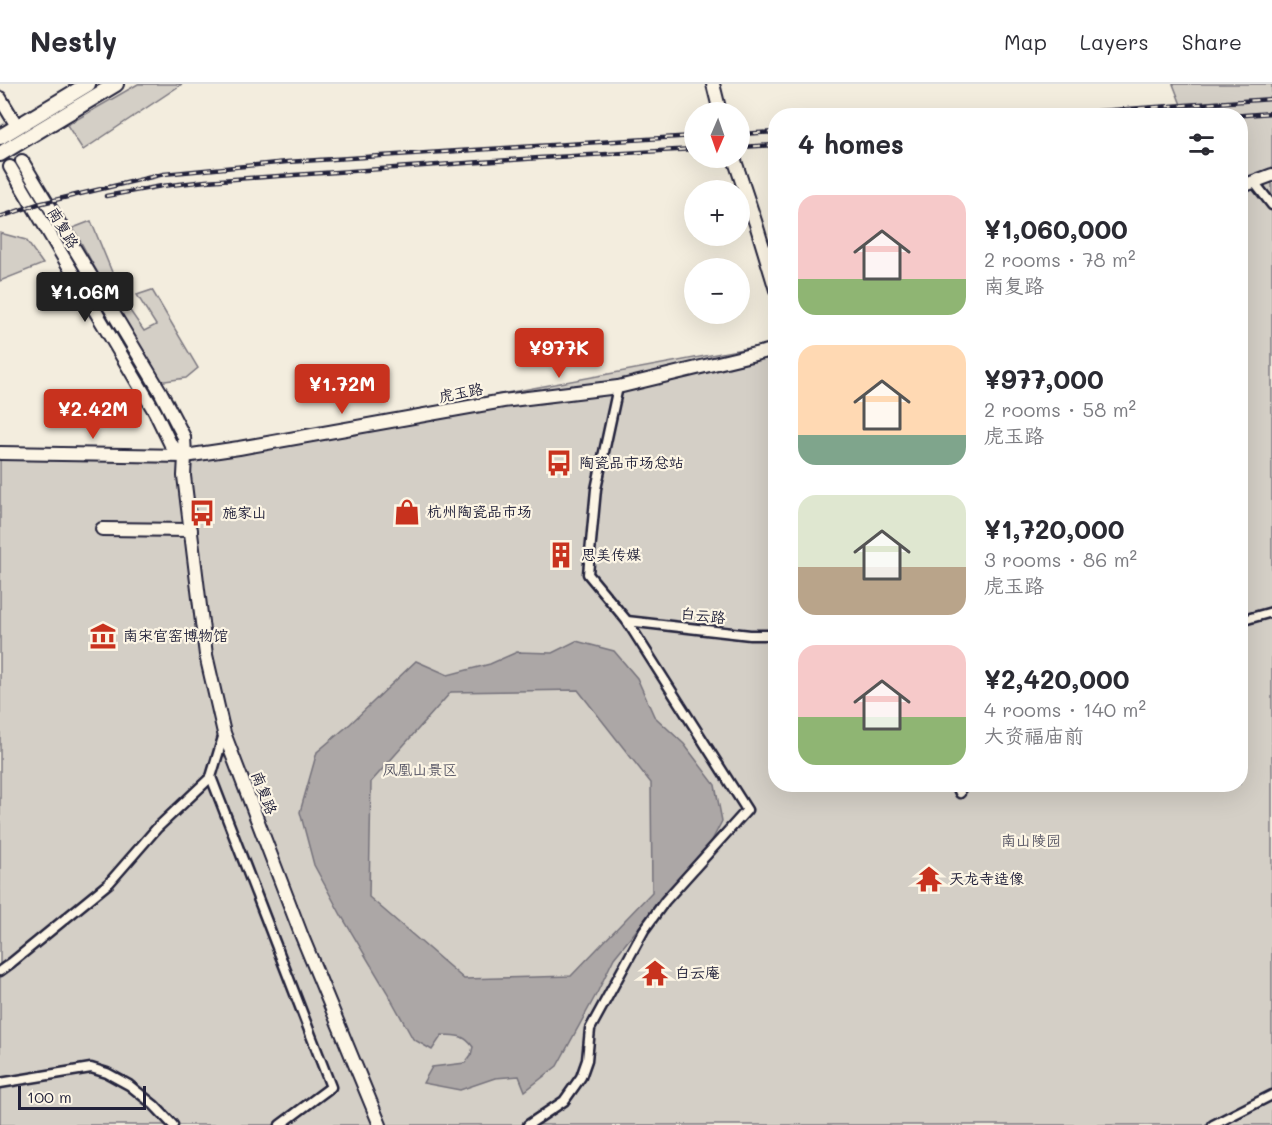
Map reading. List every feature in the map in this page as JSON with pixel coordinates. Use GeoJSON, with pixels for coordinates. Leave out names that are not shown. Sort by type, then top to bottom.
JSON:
{"type":"FeatureCollection","features":[{"type":"Feature","properties":{"kind":"main road"},"geometry":{"type":"LineString","coordinates":[[0,137],[88,84]]}},
{"type":"Feature","properties":{"kind":"main road"},"geometry":{"type":"LineString","coordinates":[[0,154],[116,84]]}},
{"type":"Feature","properties":{"kind":"street"},"geometry":{"type":"LineString","coordinates":[[713,84],[718,102]]}},
{"type":"Feature","properties":{"kind":"street"},"geometry":{"type":"LineString","coordinates":[[0,98],[17,126]]}},
{"type":"Feature","properties":{"kind":"street","name":"南复路"},"geometry":{"type":"LineString","coordinates":[[22,161],[160,390],[184,437],[184,476],[206,655],[224,733],[301,934],[380,1125]]}},
{"type":"Feature","properties":{"kind":"street","name":"南复路"},"geometry":{"type":"LineString","coordinates":[[10,167],[155,412],[171,445],[185,456]]}},
{"type":"Feature","properties":{"kind":"street"},"geometry":{"type":"LineString","coordinates":[[737,168],[768,264]]}},
{"type":"Feature","properties":{"kind":"street"},"geometry":{"type":"LineString","coordinates":[[1248,184],[1272,175]]}},
{"type":"Feature","properties":{"kind":"street"},"geometry":{"type":"LineString","coordinates":[[1254,182],[1272,205]]}},
{"type":"Feature","properties":{"kind":"street","name":"虎玉路"},"geometry":{"type":"LineString","coordinates":[[0,453],[185,456],[503,401],[618,387],[768,351]]}},
{"type":"Feature","properties":{"kind":"street"},"geometry":{"type":"LineString","coordinates":[[528,1125],[564,1101],[581,1077],[587,1060],[590,1029],[644,930],[666,901],[747,810],[627,621],[588,574],[596,489],[618,387]]}},
{"type":"Feature","properties":{"kind":"street"},"geometry":{"type":"LineString","coordinates":[[102,529],[191,530]]}},
{"type":"Feature","properties":{"kind":"street"},"geometry":{"type":"LineString","coordinates":[[1248,619],[1272,612]]}},
{"type":"Feature","properties":{"kind":"street","name":"白云路"},"geometry":{"type":"LineString","coordinates":[[627,621],[768,635]]}},
{"type":"Feature","properties":{"kind":"street"},"geometry":{"type":"LineString","coordinates":[[0,971],[109,883],[157,828],[211,777],[224,733]]}},
{"type":"Feature","properties":{"kind":"street"},"geometry":{"type":"LineString","coordinates":[[211,777],[331,1087],[280,1125]]}},
{"type":"Feature","properties":{"kind":"street"},"geometry":{"type":"LineString","coordinates":[[0,1083],[91,1068],[107,1073],[129,1085],[154,1104],[173,1125]]}},
{"type":"Feature","properties":{"kind":"street"},"geometry":{"type":"LineString","coordinates":[[1213,1125],[1272,1095]]}},
{"type":"Feature","properties":{"kind":"green space"},"geometry":{"type":"Polygon","coordinates":[[[138,84],[182,84],[83,150],[67,125],[138,84]]]}},
{"type":"Feature","properties":{"kind":"green space","name":"凤凰山景区"},"geometry":{"type":"Polygon","coordinates":[[[1173,84],[1272,84],[1272,1125],[0,1125],[0,453],[161,453],[222,448],[768,344],[768,792],[1248,792],[1248,108],[1182,108],[1173,84]]]}},
{"type":"Feature","properties":{"kind":"green space"},"geometry":{"type":"Polygon","coordinates":[[[91,221],[114,277],[115,289],[144,331],[156,325],[137,295],[152,290],[198,368],[186,378],[158,382],[73,228],[91,221]]]}},
{"type":"Feature","properties":{"kind":"green space"},"geometry":{"type":"Polygon","coordinates":[[[0,233],[26,240],[43,264],[0,281],[0,233]]]}},
{"type":"Feature","properties":{"kind":"shaded area"},"geometry":{"type":"Polygon","coordinates":[[[576,641],[614,651],[637,678],[654,716],[684,744],[715,785],[722,821],[707,850],[670,889],[614,958],[557,1066],[525,1091],[519,1076],[495,1078],[460,1090],[423,1083],[432,1067],[465,1063],[473,1047],[463,1038],[456,1036],[442,1035],[432,1050],[413,1039],[314,865],[300,812],[317,752],[416,661],[448,675],[490,664],[517,652],[552,653],[576,641]],[[578,690],[451,692],[371,782],[369,897],[464,979],[571,976],[652,892],[651,783],[578,690]]]}},
{"type":"Feature","properties":{"kind":"tunnel"},"geometry":{"type":"LineString","coordinates":[[0,125],[22,161]]}},
{"type":"Feature","properties":{"kind":"railway"},"geometry":{"type":"LineString","coordinates":[[1142,108],[1272,99]]}},
{"type":"Feature","properties":{"kind":"railway"},"geometry":{"type":"LineString","coordinates":[[1248,115],[1272,113]]}},
{"type":"Feature","properties":{"kind":"railway"},"geometry":{"type":"LineString","coordinates":[[750,133],[768,132]]}},
{"type":"Feature","properties":{"kind":"railway"},"geometry":{"type":"LineString","coordinates":[[0,217],[38,204],[164,174],[287,162],[684,137]]}},
{"type":"Feature","properties":{"kind":"railway"},"geometry":{"type":"LineString","coordinates":[[750,146],[768,145]]}},
{"type":"Feature","properties":{"kind":"railway"},"geometry":{"type":"LineString","coordinates":[[106,196],[206,181],[684,150]]}},
{"type":"Feature","properties":{"kind":"place","name":"陶瓷品市场总站"},"geometry":{"type":"Point","coordinates":[559,463]}},
{"type":"Feature","properties":{"kind":"place","name":"杭州陶瓷品市场"},"geometry":{"type":"Point","coordinates":[407,512]}},
{"type":"Feature","properties":{"kind":"place","name":"施家山"},"geometry":{"type":"Point","coordinates":[202,513]}},
{"type":"Feature","properties":{"kind":"place","name":"思美传媒"},"geometry":{"type":"Point","coordinates":[561,555]}},
{"type":"Feature","properties":{"kind":"place","name":"南宋官窑博物馆"},"geometry":{"type":"Point","coordinates":[103,636]}},
{"type":"Feature","properties":{"kind":"place","name":"天龙寺造像"},"geometry":{"type":"Point","coordinates":[929,879]}},
{"type":"Feature","properties":{"kind":"place","name":"白云庵"},"geometry":{"type":"Point","coordinates":[655,973]}},
{"type":"Feature","properties":{"kind":"park label","name":"南山陵园"},"geometry":{"type":"Point","coordinates":[1031,841]}}]}
